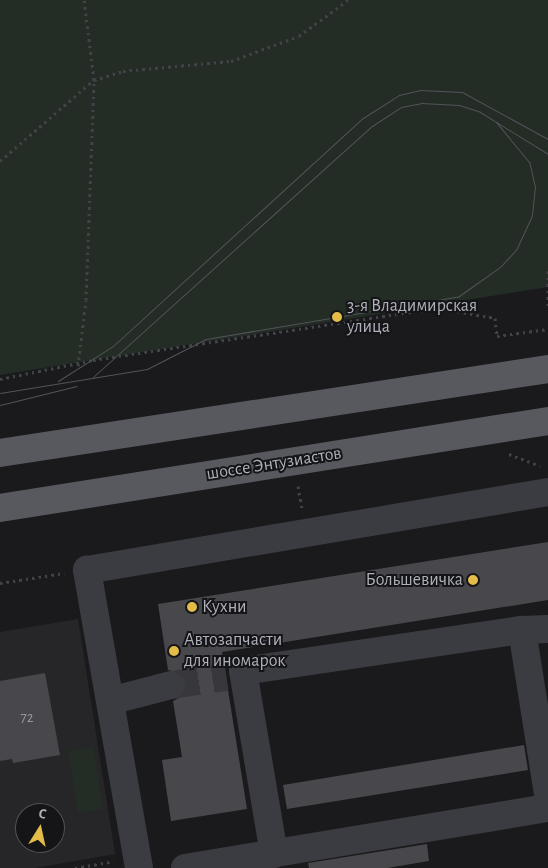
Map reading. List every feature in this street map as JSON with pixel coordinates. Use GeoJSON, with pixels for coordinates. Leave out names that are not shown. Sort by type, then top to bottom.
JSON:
{"type":"FeatureCollection","features":[{"type":"Feature","properties":{"kind":"main road"},"geometry":{"type":"LineString","coordinates":[[0,454],[548,369]]}},
{"type":"Feature","properties":{"kind":"main road","name":"шоссе Энтузиастов"},"geometry":{"type":"LineString","coordinates":[[0,508],[548,421]]}},
{"type":"Feature","properties":{"kind":"lane"},"geometry":{"type":"LineString","coordinates":[[138,863],[87,570],[548,492]]}},
{"type":"Feature","properties":{"kind":"lane"},"geometry":{"type":"LineString","coordinates":[[282,858],[235,674],[535,629],[548,795]]}},
{"type":"Feature","properties":{"kind":"lane"},"geometry":{"type":"LineString","coordinates":[[110,700],[171,685]]}},
{"type":"Feature","properties":{"kind":"lane"},"geometry":{"type":"LineString","coordinates":[[185,868],[282,858],[548,808]]}},
{"type":"Feature","properties":{"kind":"path"},"geometry":{"type":"LineString","coordinates":[[78,366],[86,300],[94,80],[84,0]]}},
{"type":"Feature","properties":{"kind":"path"},"geometry":{"type":"LineString","coordinates":[[0,161],[94,80],[124,71],[231,61],[299,36],[348,0]]}},
{"type":"Feature","properties":{"kind":"path"},"geometry":{"type":"LineString","coordinates":[[548,271],[548,308]]}},
{"type":"Feature","properties":{"kind":"path"},"geometry":{"type":"LineString","coordinates":[[0,379],[438,308],[495,318],[497,336],[548,329]]}},
{"type":"Feature","properties":{"kind":"path"},"geometry":{"type":"LineString","coordinates":[[506,453],[548,469]]}},
{"type":"Feature","properties":{"kind":"path"},"geometry":{"type":"LineString","coordinates":[[306,533],[298,486],[307,485]]}},
{"type":"Feature","properties":{"kind":"path"},"geometry":{"type":"LineString","coordinates":[[0,582],[87,570]]}},
{"type":"Feature","properties":{"kind":"path"},"geometry":{"type":"LineString","coordinates":[[75,868],[138,863]]}},
{"type":"Feature","properties":{"kind":"shaded area"},"geometry":{"type":"Polygon","coordinates":[[[0,0],[548,0],[548,287],[0,375],[0,0]]]}},
{"type":"Feature","properties":{"kind":"shaded area"},"geometry":{"type":"Polygon","coordinates":[[[78,619],[115,854],[35,868],[0,868],[0,632],[78,619]]]}},
{"type":"Feature","properties":{"kind":"shaded area"},"geometry":{"type":"Polygon","coordinates":[[[93,747],[103,809],[78,813],[68,751],[93,747]]]}},
{"type":"Feature","properties":{"kind":"building"},"geometry":{"type":"Polygon","coordinates":[[[548,542],[548,600],[222,652],[247,809],[171,821],[162,760],[182,757],[173,701],[182,696],[186,682],[182,674],[168,670],[158,604],[548,542]]]}},
{"type":"Feature","properties":{"kind":"building"},"geometry":{"type":"Polygon","coordinates":[[[45,673],[60,755],[13,763],[12,759],[0,761],[0,681],[45,673]]]}},
{"type":"Feature","properties":{"kind":"building"},"geometry":{"type":"Polygon","coordinates":[[[524,745],[528,770],[287,809],[283,785],[524,745]]]}},
{"type":"Feature","properties":{"kind":"building"},"geometry":{"type":"Polygon","coordinates":[[[427,844],[429,861],[387,868],[309,868],[308,863],[427,844]]]}},
{"type":"Feature","properties":{"kind":"tunnel"},"geometry":{"type":"LineString","coordinates":[[171,685],[226,677]]}},
{"type":"Feature","properties":{"kind":"tram line"},"geometry":{"type":"LineString","coordinates":[[58,381],[113,346],[363,118],[399,95],[420,90],[462,92],[548,139]]}},
{"type":"Feature","properties":{"kind":"tram line"},"geometry":{"type":"LineString","coordinates":[[93,377],[372,126],[401,107],[421,103],[459,105],[480,112],[548,154]]}},
{"type":"Feature","properties":{"kind":"tram line"},"geometry":{"type":"LineString","coordinates":[[0,393],[147,369],[206,339],[459,296],[500,267],[516,250],[532,215],[535,187],[529,162],[496,122]]}},
{"type":"Feature","properties":{"kind":"tram line"},"geometry":{"type":"LineString","coordinates":[[0,405],[77,386]]}},
{"type":"Feature","properties":{"kind":"place","name":"3-я Владимирская улица"},"geometry":{"type":"Point","coordinates":[337,317]}},
{"type":"Feature","properties":{"kind":"place","name":"Большевичка"},"geometry":{"type":"Point","coordinates":[473,580]}},
{"type":"Feature","properties":{"kind":"place","name":"Кухни"},"geometry":{"type":"Point","coordinates":[192,607]}},
{"type":"Feature","properties":{"kind":"place","name":"Автозапчасти для иномарок"},"geometry":{"type":"Point","coordinates":[174,651]}}]}
